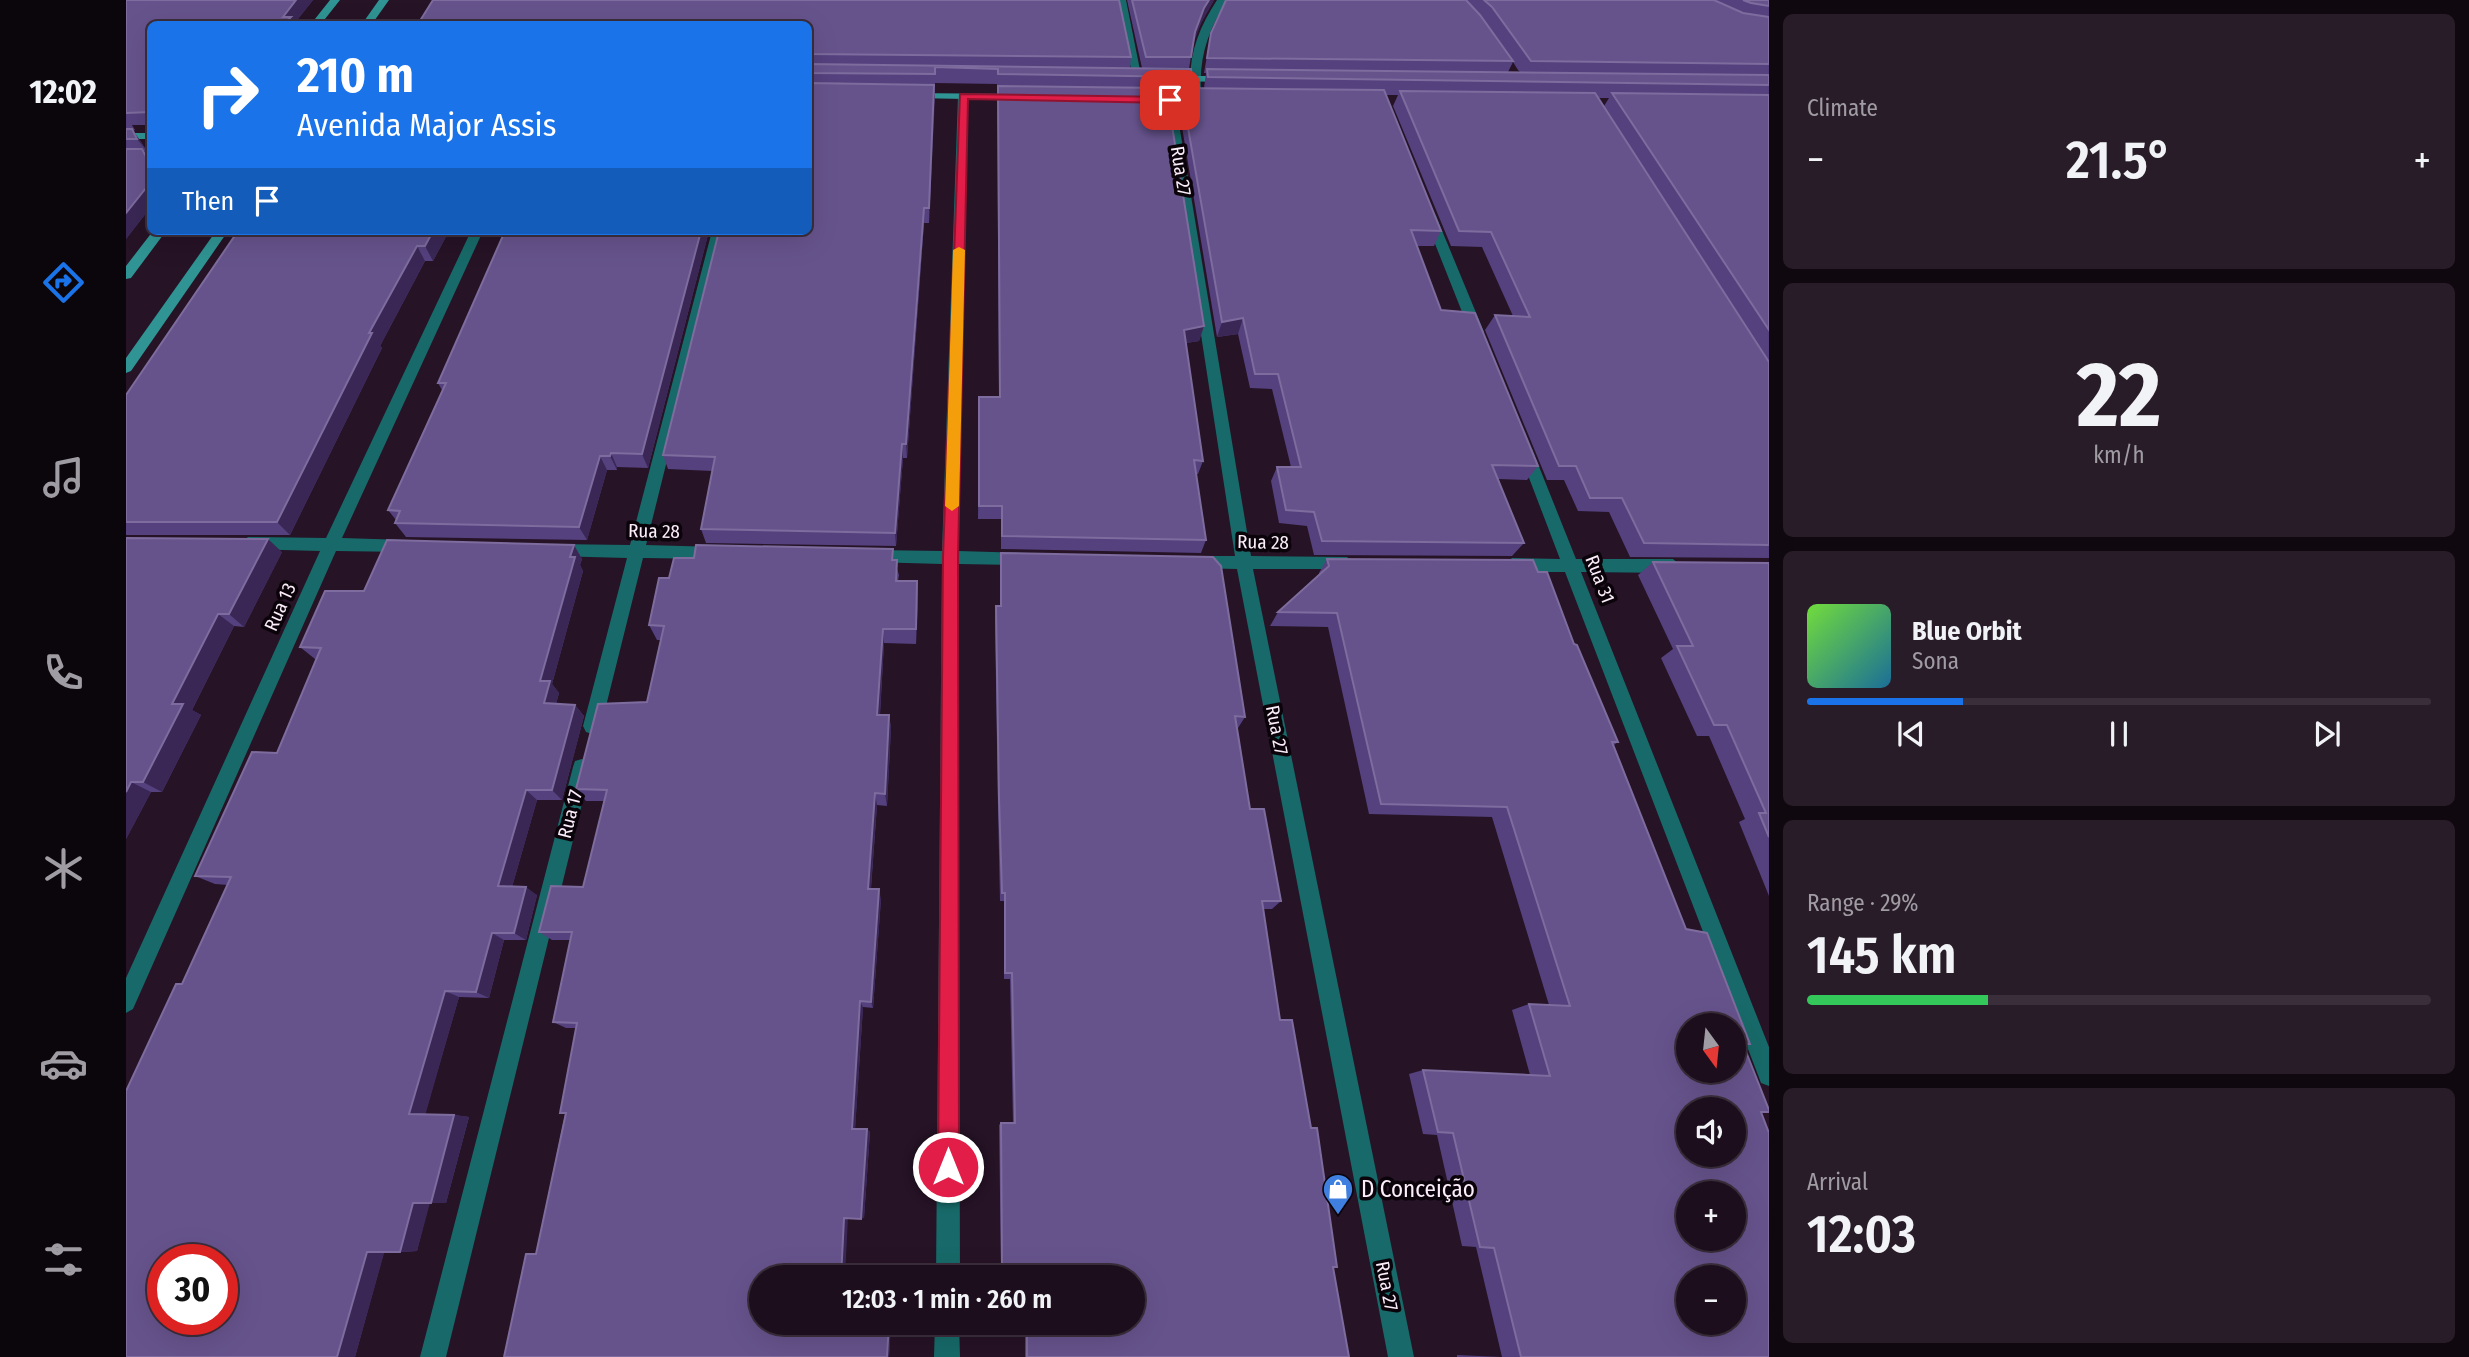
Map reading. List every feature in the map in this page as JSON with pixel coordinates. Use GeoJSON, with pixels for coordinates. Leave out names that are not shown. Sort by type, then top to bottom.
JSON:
{"type":"FeatureCollection","features":[{"type":"Feature","properties":{"kind":"street"},"geometry":{"type":"LineString","coordinates":[[318,21],[335,0]]}},
{"type":"Feature","properties":{"kind":"street"},"geometry":{"type":"LineString","coordinates":[[369,21],[384,0]]}},
{"type":"Feature","properties":{"kind":"street"},"geometry":{"type":"LineString","coordinates":[[1121,0],[1138,78]]}},
{"type":"Feature","properties":{"kind":"street"},"geometry":{"type":"LineString","coordinates":[[1197,100],[1193,79],[1202,30],[1222,0]]}},
{"type":"Feature","properties":{"kind":"street"},"geometry":{"type":"LineString","coordinates":[[1124,78],[1234,79]]}},
{"type":"Feature","properties":{"kind":"street"},"geometry":{"type":"LineString","coordinates":[[899,95],[1032,97]]}},
{"type":"Feature","properties":{"kind":"street"},"geometry":{"type":"LineString","coordinates":[[948,1265],[950,557],[963,96]]}},
{"type":"Feature","properties":{"kind":"street"},"geometry":{"type":"LineString","coordinates":[[1129,99],[1210,100]]}},
{"type":"Feature","properties":{"kind":"street","name":"Rua 27"},"geometry":{"type":"LineString","coordinates":[[1170,100],[1244,562],[1401,1357]]}},
{"type":"Feature","properties":{"kind":"street"},"geometry":{"type":"LineString","coordinates":[[126,136],[147,136]]}},
{"type":"Feature","properties":{"kind":"street"},"geometry":{"type":"LineString","coordinates":[[126,157],[147,158]]}},
{"type":"Feature","properties":{"kind":"street"},"geometry":{"type":"LineString","coordinates":[[1426,205],[1483,347]]}},
{"type":"Feature","properties":{"kind":"street"},"geometry":{"type":"LineString","coordinates":[[126,275],[157,235]]}},
{"type":"Feature","properties":{"kind":"street"},"geometry":{"type":"LineString","coordinates":[[126,368],[219,235]]}},
{"type":"Feature","properties":{"kind":"street","name":"Rua 13"},"geometry":{"type":"LineString","coordinates":[[126,1002],[331,544],[475,235]]}},
{"type":"Feature","properties":{"kind":"street","name":"Rua 17"},"geometry":{"type":"LineString","coordinates":[[433,1357],[717,235]]}},
{"type":"Feature","properties":{"kind":"street","name":"Rua 31"},"geometry":{"type":"LineString","coordinates":[[1520,437],[1769,1075]]}},
{"type":"Feature","properties":{"kind":"street"},"geometry":{"type":"LineString","coordinates":[[235,543],[428,546]]}},
{"type":"Feature","properties":{"kind":"street","name":"Rua 28"},"geometry":{"type":"LineString","coordinates":[[539,549],[732,554]]}},
{"type":"Feature","properties":{"kind":"street"},"geometry":{"type":"LineString","coordinates":[[855,556],[1048,559]]}},
{"type":"Feature","properties":{"kind":"street","name":"Rua 28"},"geometry":{"type":"LineString","coordinates":[[1174,561],[1367,564]]}},
{"type":"Feature","properties":{"kind":"street"},"geometry":{"type":"LineString","coordinates":[[1490,565],[1690,566]]}},
{"type":"Feature","properties":{"kind":"street"},"geometry":{"type":"LineString","coordinates":[[947,1335],[947,1357]]}},
{"type":"Feature","properties":{"kind":"building"},"geometry":{"type":"Polygon","coordinates":[[[126,0],[296,0],[283,17],[291,17],[287,21],[147,21],[147,112],[126,113],[126,0]]]}},
{"type":"Feature","properties":{"kind":"building"},"geometry":{"type":"Polygon","coordinates":[[[433,0],[1119,0],[1131,57],[812,54],[812,21],[420,21],[433,0]]]}},
{"type":"Feature","properties":{"kind":"building"},"geometry":{"type":"Polygon","coordinates":[[[1132,0],[1209,0],[1195,32],[1191,57],[1146,57],[1132,0]]]}},
{"type":"Feature","properties":{"kind":"building"},"geometry":{"type":"Polygon","coordinates":[[[1226,0],[1466,0],[1513,61],[1207,58],[1211,33],[1226,0]]]}},
{"type":"Feature","properties":{"kind":"building"},"geometry":{"type":"Polygon","coordinates":[[[1484,0],[1714,0],[1743,13],[1769,17],[1769,64],[1531,61],[1484,0]]]}},
{"type":"Feature","properties":{"kind":"building"},"geometry":{"type":"Polygon","coordinates":[[[1743,0],[1769,0],[1769,6],[1751,3],[1743,0]]]}},
{"type":"Feature","properties":{"kind":"building"},"geometry":{"type":"Polygon","coordinates":[[[812,64],[1191,69],[1192,77],[998,74],[998,69],[935,67],[935,74],[812,73],[812,64]]]}},
{"type":"Feature","properties":{"kind":"building"},"geometry":{"type":"Polygon","coordinates":[[[1207,69],[1769,75],[1769,85],[1208,77],[1207,69]]]}},
{"type":"Feature","properties":{"kind":"building"},"geometry":{"type":"Polygon","coordinates":[[[812,83],[934,85],[929,208],[924,208],[906,444],[902,444],[895,533],[701,529],[715,457],[663,455],[718,235],[812,235],[812,83]]]}},
{"type":"Feature","properties":{"kind":"building"},"geometry":{"type":"Polygon","coordinates":[[[998,86],[1166,88],[1204,326],[1184,330],[1203,461],[1194,460],[1206,540],[1002,536],[1002,506],[979,506],[979,397],[1000,397],[998,86]]]}},
{"type":"Feature","properties":{"kind":"building"},"geometry":{"type":"Polygon","coordinates":[[[1181,88],[1384,90],[1441,231],[1411,230],[1441,310],[1475,313],[1538,466],[1492,465],[1524,543],[1322,541],[1314,512],[1286,510],[1277,467],[1301,467],[1278,374],[1255,374],[1243,318],[1222,322],[1181,88]]]}},
{"type":"Feature","properties":{"kind":"building"},"geometry":{"type":"Polygon","coordinates":[[[1400,91],[1595,93],[1769,362],[1769,545],[1644,543],[1622,498],[1590,498],[1576,466],[1559,466],[1495,315],[1530,317],[1491,232],[1459,231],[1400,91]]]}},
{"type":"Feature","properties":{"kind":"building"},"geometry":{"type":"Polygon","coordinates":[[[1612,93],[1769,95],[1769,330],[1612,93]]]}},
{"type":"Feature","properties":{"kind":"building"},"geometry":{"type":"Polygon","coordinates":[[[126,129],[132,129],[137,139],[126,139],[126,129]]]}},
{"type":"Feature","properties":{"kind":"building"},"geometry":{"type":"Polygon","coordinates":[[[126,149],[142,149],[147,158],[147,187],[126,213],[126,149]]]}},
{"type":"Feature","properties":{"kind":"building"},"geometry":{"type":"Polygon","coordinates":[[[235,235],[431,235],[425,246],[417,246],[369,333],[372,333],[277,522],[126,522],[126,395],[235,235]]]}},
{"type":"Feature","properties":{"kind":"building"},"geometry":{"type":"Polygon","coordinates":[[[503,235],[700,235],[642,454],[611,453],[610,456],[600,456],[579,527],[395,523],[400,511],[388,510],[446,383],[438,383],[503,235]]]}},
{"type":"Feature","properties":{"kind":"building"},"geometry":{"type":"Polygon","coordinates":[[[126,538],[268,539],[229,614],[218,614],[172,704],[183,704],[143,782],[131,782],[126,792],[126,538]]]}},
{"type":"Feature","properties":{"kind":"building"},"geometry":{"type":"Polygon","coordinates":[[[387,540],[574,545],[570,557],[575,557],[540,681],[550,681],[544,703],[575,705],[552,790],[526,790],[498,886],[526,887],[514,933],[492,933],[476,992],[445,991],[409,1114],[454,1115],[431,1203],[413,1203],[400,1252],[367,1252],[337,1357],[126,1357],[126,1091],[176,984],[182,984],[231,877],[195,876],[252,752],[277,753],[321,648],[300,647],[325,591],[364,591],[387,540]]]}},
{"type":"Feature","properties":{"kind":"building"},"geometry":{"type":"Polygon","coordinates":[[[696,545],[893,549],[892,560],[897,560],[896,581],[917,581],[916,629],[883,629],[877,715],[889,715],[885,794],[875,793],[868,889],[879,889],[871,1002],[860,1001],[852,1129],[867,1129],[861,1219],[844,1218],[842,1265],[749,1265],[749,1335],[888,1335],[887,1357],[504,1357],[526,1254],[536,1254],[566,1113],[560,1113],[577,1023],[553,1022],[572,932],[539,932],[551,886],[583,887],[607,790],[576,789],[598,704],[647,702],[664,626],[649,625],[659,578],[669,578],[674,558],[694,558],[696,545]]]}},
{"type":"Feature","properties":{"kind":"building"},"geometry":{"type":"Polygon","coordinates":[[[1001,553],[1213,557],[1221,566],[1245,717],[1235,716],[1250,809],[1264,809],[1281,901],[1262,901],[1280,1020],[1292,1020],[1311,1128],[1317,1128],[1337,1267],[1333,1267],[1349,1357],[1027,1357],[1027,1335],[1145,1335],[1145,1265],[1002,1265],[1001,1123],[1015,1123],[1012,973],[1005,973],[1005,893],[1002,893],[999,798],[996,606],[1001,606],[1001,553]]]}},
{"type":"Feature","properties":{"kind":"building"},"geometry":{"type":"Polygon","coordinates":[[[1327,559],[1533,560],[1538,572],[1547,572],[1574,644],[1577,645],[1618,742],[1612,742],[1686,929],[1707,933],[1738,1013],[1676,1013],[1676,1083],[1746,1083],[1746,1052],[1769,1110],[1761,1112],[1769,1133],[1769,1357],[1521,1357],[1494,1248],[1480,1247],[1453,1133],[1438,1132],[1423,1070],[1550,1076],[1529,1004],[1570,1006],[1507,807],[1381,804],[1337,613],[1278,612],[1329,566],[1327,559]]]}},
{"type":"Feature","properties":{"kind":"building"},"geometry":{"type":"Polygon","coordinates":[[[1653,562],[1769,563],[1769,837],[1759,813],[1766,813],[1727,725],[1714,725],[1677,646],[1693,646],[1653,562]]]}},
{"type":"Feature","properties":{"kind":"slow traffic"},"geometry":{"type":"LineString","coordinates":[[952,506],[959,250]]}},
{"type":"Feature","properties":{"kind":"place","name":"D Conceição"},"geometry":{"type":"Point","coordinates":[1338,1216]}},
{"type":"Feature","properties":{"kind":"route"},"geometry":{"type":"LineString","coordinates":[[948,1167],[950,557],[963,96],[1170,100]]}}]}
